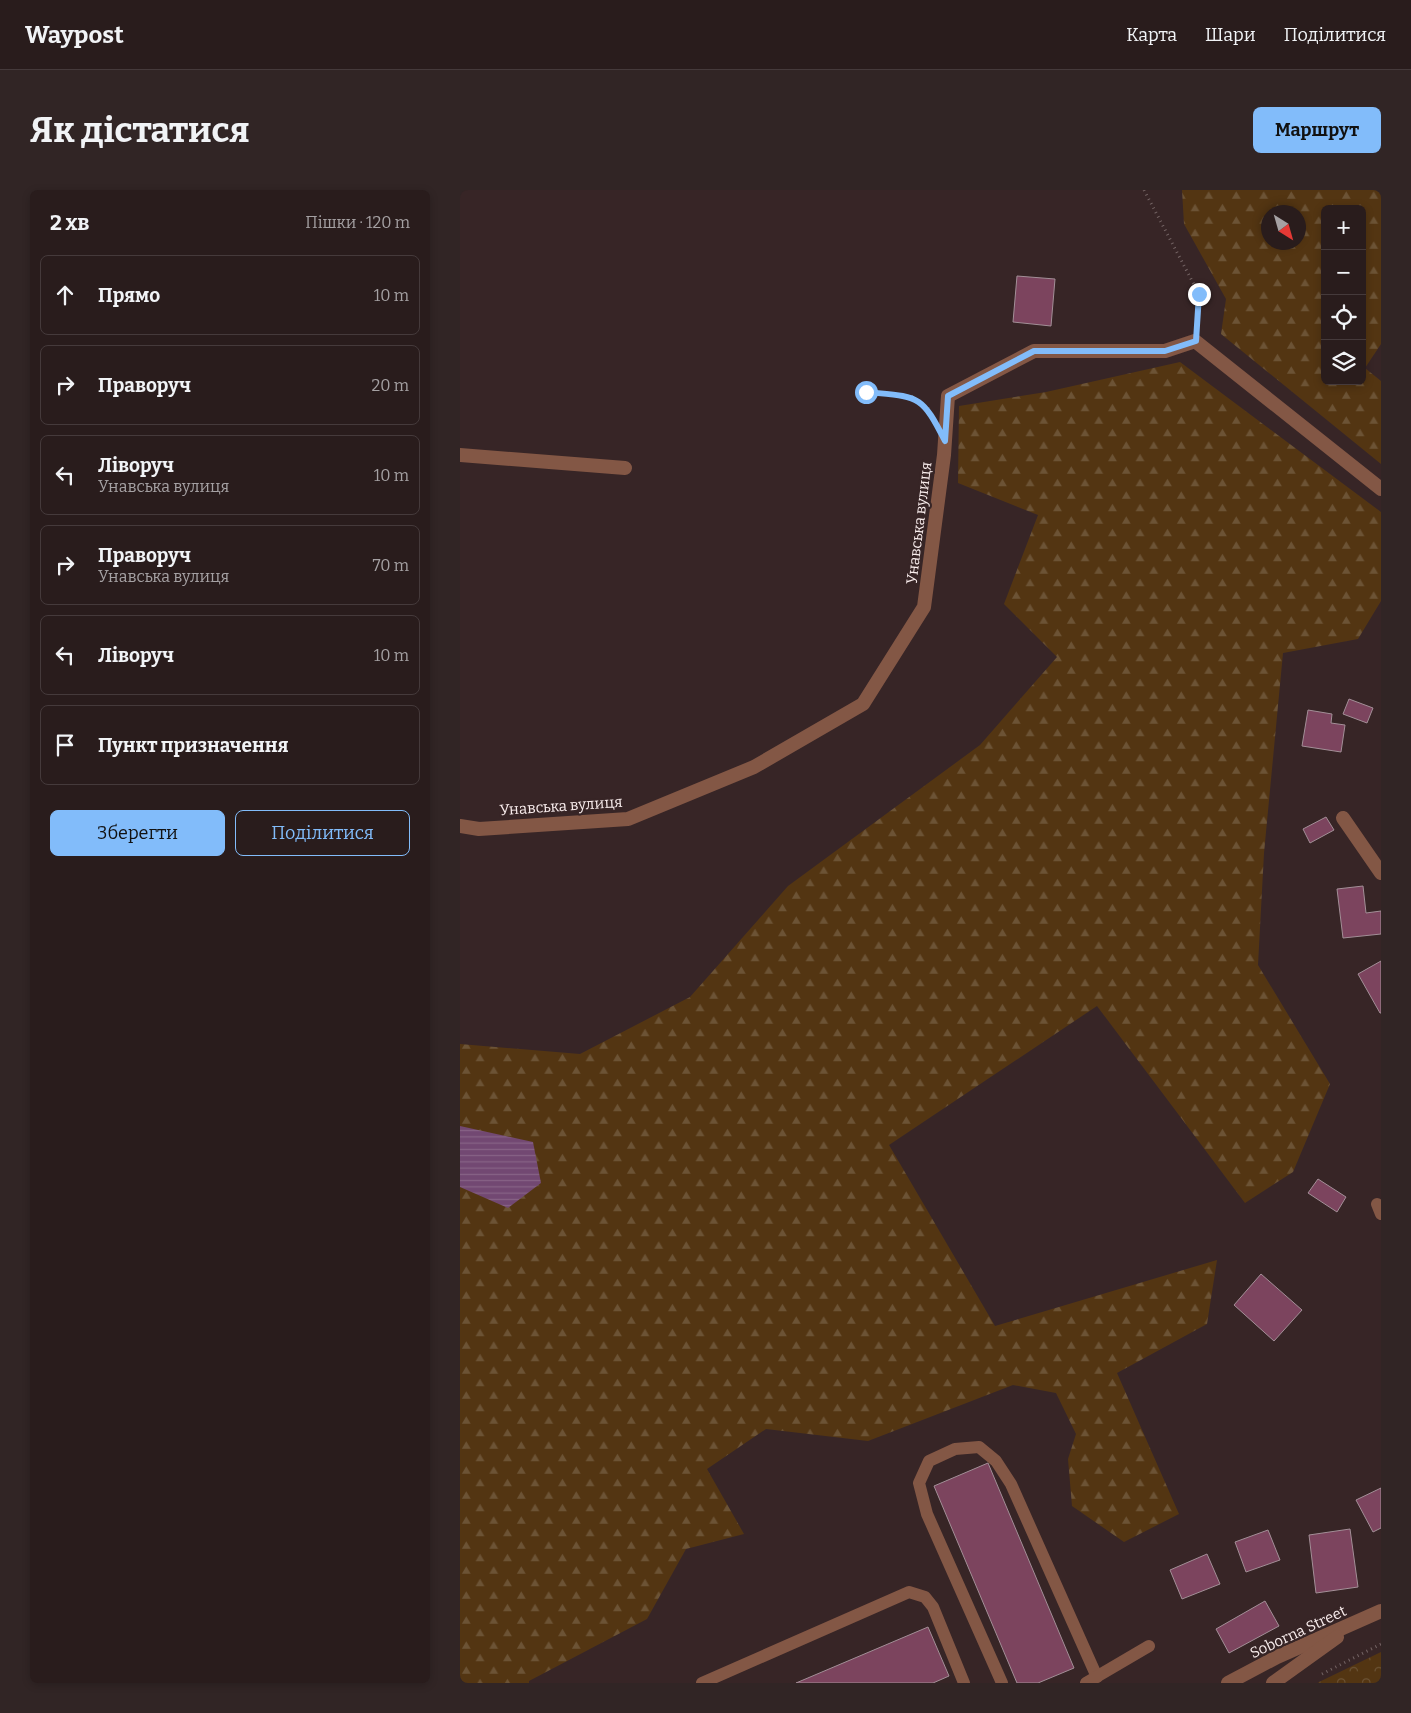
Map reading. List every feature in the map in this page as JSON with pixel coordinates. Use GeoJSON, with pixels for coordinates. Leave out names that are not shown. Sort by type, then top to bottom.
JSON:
{"type":"FeatureCollection","features":[{"type":"Feature","properties":{"kind":"street","name":"Унавська вулиця"},"geometry":{"type":"LineString","coordinates":[[460,826],[479,829],[628,819],[754,767],[864,704],[924,607],[945,441],[948,396],[1034,351],[1165,351],[1196,341]]}},
{"type":"Feature","properties":{"kind":"street"},"geometry":{"type":"LineString","coordinates":[[1196,341],[1381,489]]}},
{"type":"Feature","properties":{"kind":"street"},"geometry":{"type":"LineString","coordinates":[[460,455],[625,468]]}},
{"type":"Feature","properties":{"kind":"street"},"geometry":{"type":"LineString","coordinates":[[1343,818],[1381,873]]}},
{"type":"Feature","properties":{"kind":"street","name":"Soborna Street"},"geometry":{"type":"LineString","coordinates":[[1228,1683],[1277,1657],[1381,1611]]}},
{"type":"Feature","properties":{"kind":"street"},"geometry":{"type":"LineString","coordinates":[[1273,1683],[1286,1679],[1355,1622]]}},
{"type":"Feature","properties":{"kind":"street"},"geometry":{"type":"LineString","coordinates":[[1241,1683],[1328,1634]]}},
{"type":"Feature","properties":{"kind":"lane"},"geometry":{"type":"LineString","coordinates":[[1002,1683],[927,1514],[920,1483],[929,1461],[955,1449],[979,1447],[996,1461],[1010,1484],[1091,1680],[1149,1646]]}},
{"type":"Feature","properties":{"kind":"lane"},"geometry":{"type":"LineString","coordinates":[[702,1683],[909,1592],[925,1597],[933,1607],[964,1683]]}},
{"type":"Feature","properties":{"kind":"path"},"geometry":{"type":"LineString","coordinates":[[1144,190],[1199,294],[1196,341]]}},
{"type":"Feature","properties":{"kind":"path"},"geometry":{"type":"LineString","coordinates":[[866,392],[913,397],[930,410],[945,441]]}},
{"type":"Feature","properties":{"kind":"path"},"geometry":{"type":"LineString","coordinates":[[1319,1675],[1381,1644]]}},
{"type":"Feature","properties":{"kind":"green space"},"geometry":{"type":"Polygon","coordinates":[[[1182,190],[1381,190],[1381,344],[1366,366],[1366,205],[1321,205],[1321,385],[1366,385],[1366,369],[1381,381],[1381,464],[1221,334],[1226,299],[1184,224],[1182,190]]]}},
{"type":"Feature","properties":{"kind":"green space"},"geometry":{"type":"Polygon","coordinates":[[[1180,362],[1381,512],[1381,601],[1358,639],[1283,653],[1264,853],[1258,965],[1330,1084],[1293,1172],[1245,1203],[1097,1006],[889,1145],[995,1326],[1217,1260],[1207,1324],[1117,1373],[1179,1514],[1124,1542],[1072,1506],[1068,1459],[1076,1434],[1056,1393],[1013,1385],[868,1441],[766,1429],[707,1469],[744,1534],[686,1549],[647,1619],[529,1681],[529,1683],[460,1683],[460,1044],[580,1054],[690,997],[788,886],[980,745],[1057,657],[1004,604],[1038,515],[958,483],[959,406],[1046,392],[1180,362]]]}},
{"type":"Feature","properties":{"kind":"green space"},"geometry":{"type":"Polygon","coordinates":[[[1381,1652],[1381,1683],[1318,1683],[1319,1682],[1381,1652]]]}},
{"type":"Feature","properties":{"kind":"shaded area"},"geometry":{"type":"Polygon","coordinates":[[[460,1126],[533,1142],[541,1183],[508,1208],[460,1187],[460,1126]]]}},
{"type":"Feature","properties":{"kind":"building"},"geometry":{"type":"Polygon","coordinates":[[[1017,276],[1055,279],[1051,326],[1013,322],[1017,276]]]}},
{"type":"Feature","properties":{"kind":"building"},"geometry":{"type":"Polygon","coordinates":[[[1349,699],[1373,708],[1367,723],[1343,714],[1349,699]]]}},
{"type":"Feature","properties":{"kind":"building"},"geometry":{"type":"Polygon","coordinates":[[[1308,710],[1332,714],[1331,723],[1345,725],[1341,752],[1302,746],[1308,710]]]}},
{"type":"Feature","properties":{"kind":"building"},"geometry":{"type":"Polygon","coordinates":[[[1326,817],[1334,830],[1310,843],[1303,829],[1326,817]]]}},
{"type":"Feature","properties":{"kind":"building"},"geometry":{"type":"Polygon","coordinates":[[[1363,886],[1366,913],[1381,911],[1381,934],[1343,938],[1337,889],[1363,886]]]}},
{"type":"Feature","properties":{"kind":"building"},"geometry":{"type":"Polygon","coordinates":[[[1381,961],[1381,1013],[1380,1013],[1358,974],[1381,961]]]}},
{"type":"Feature","properties":{"kind":"building"},"geometry":{"type":"Polygon","coordinates":[[[1318,1179],[1346,1197],[1337,1212],[1308,1193],[1318,1179]]]}},
{"type":"Feature","properties":{"kind":"building"},"geometry":{"type":"Polygon","coordinates":[[[1261,1274],[1302,1310],[1274,1341],[1234,1305],[1261,1274]]]}},
{"type":"Feature","properties":{"kind":"building"},"geometry":{"type":"Polygon","coordinates":[[[988,1463],[1074,1668],[1038,1683],[1017,1683],[934,1486],[988,1463]]]}},
{"type":"Feature","properties":{"kind":"building"},"geometry":{"type":"Polygon","coordinates":[[[1381,1488],[1381,1528],[1373,1532],[1356,1500],[1381,1488]]]}},
{"type":"Feature","properties":{"kind":"building"},"geometry":{"type":"Polygon","coordinates":[[[1350,1529],[1358,1587],[1316,1593],[1309,1535],[1350,1529]]]}},
{"type":"Feature","properties":{"kind":"building"},"geometry":{"type":"Polygon","coordinates":[[[1268,1530],[1280,1560],[1246,1572],[1235,1542],[1268,1530]]]}},
{"type":"Feature","properties":{"kind":"building"},"geometry":{"type":"Polygon","coordinates":[[[1207,1554],[1220,1584],[1182,1599],[1170,1570],[1207,1554]]]}},
{"type":"Feature","properties":{"kind":"building"},"geometry":{"type":"Polygon","coordinates":[[[1265,1601],[1279,1626],[1229,1653],[1216,1629],[1265,1601]]]}},
{"type":"Feature","properties":{"kind":"building"},"geometry":{"type":"Polygon","coordinates":[[[928,1627],[949,1676],[933,1683],[796,1683],[928,1627]]]}},
{"type":"Feature","properties":{"kind":"route"},"geometry":{"type":"LineString","coordinates":[[866,392],[913,397],[930,410],[945,441],[948,396],[1034,351],[1165,351],[1196,341],[1199,294]]}}]}
